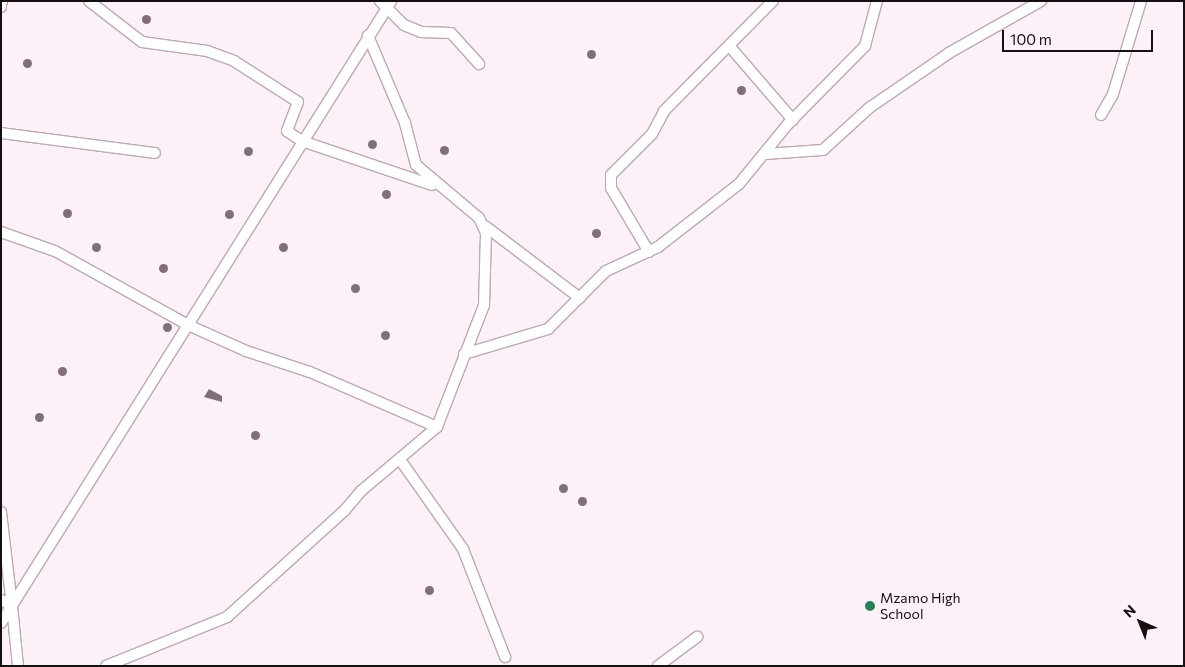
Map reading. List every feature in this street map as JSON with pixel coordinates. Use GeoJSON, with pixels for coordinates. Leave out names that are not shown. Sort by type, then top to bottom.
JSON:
{"type":"FeatureCollection","features":[{"type":"Feature","properties":{"kind":"street"},"geometry":{"type":"LineString","coordinates":[[1,7],[2,1]]}},
{"type":"Feature","properties":{"kind":"street"},"geometry":{"type":"LineString","coordinates":[[89,1],[142,42],[207,51],[234,61],[298,102],[287,131],[302,141],[436,186]]}},
{"type":"Feature","properties":{"kind":"street"},"geometry":{"type":"LineString","coordinates":[[649,252],[612,188],[611,175],[652,134],[664,111],[731,48],[774,1]]}},
{"type":"Feature","properties":{"kind":"street"},"geometry":{"type":"LineString","coordinates":[[464,354],[543,331],[611,268],[649,252],[739,184],[793,120],[865,46],[877,1]]}},
{"type":"Feature","properties":{"kind":"street"},"geometry":{"type":"LineString","coordinates":[[765,154],[823,150],[869,108],[949,53],[1041,1]]}},
{"type":"Feature","properties":{"kind":"street"},"geometry":{"type":"LineString","coordinates":[[1101,115],[1113,94],[1142,1]]}},
{"type":"Feature","properties":{"kind":"street"},"geometry":{"type":"LineString","coordinates":[[1,623],[368,36],[386,4],[411,29],[452,33],[479,64]]}},
{"type":"Feature","properties":{"kind":"street"},"geometry":{"type":"LineString","coordinates":[[368,36],[405,123],[413,159],[436,186],[580,298]]}},
{"type":"Feature","properties":{"kind":"street"},"geometry":{"type":"LineString","coordinates":[[731,48],[793,120]]}},
{"type":"Feature","properties":{"kind":"street"},"geometry":{"type":"LineString","coordinates":[[1,133],[155,152]]}},
{"type":"Feature","properties":{"kind":"street"},"geometry":{"type":"LineString","coordinates":[[106,666],[227,617],[346,510],[361,491],[401,461],[437,427],[488,287],[485,226]]}},
{"type":"Feature","properties":{"kind":"street"},"geometry":{"type":"LineString","coordinates":[[1,232],[54,251],[188,325],[437,427]]}},
{"type":"Feature","properties":{"kind":"street"},"geometry":{"type":"LineString","coordinates":[[401,461],[463,549],[505,657]]}},
{"type":"Feature","properties":{"kind":"street"},"geometry":{"type":"LineString","coordinates":[[1,512],[18,666]]}},
{"type":"Feature","properties":{"kind":"street"},"geometry":{"type":"LineString","coordinates":[[1,600],[12,606]]}},
{"type":"Feature","properties":{"kind":"street"},"geometry":{"type":"LineString","coordinates":[[658,666],[697,637]]}},
{"type":"Feature","properties":{"kind":"building"},"geometry":{"type":"Polygon","coordinates":[[[146,15],[150,19],[146,23],[142,19],[146,15]]]}},
{"type":"Feature","properties":{"kind":"building"},"geometry":{"type":"Polygon","coordinates":[[[591,50],[595,54],[591,58],[587,54],[591,50]]]}},
{"type":"Feature","properties":{"kind":"building"},"geometry":{"type":"Polygon","coordinates":[[[27,59],[31,63],[27,67],[23,63],[27,59]]]}},
{"type":"Feature","properties":{"kind":"building"},"geometry":{"type":"Polygon","coordinates":[[[741,86],[745,90],[741,94],[737,90],[741,86]]]}},
{"type":"Feature","properties":{"kind":"building"},"geometry":{"type":"Polygon","coordinates":[[[372,140],[376,144],[372,148],[368,144],[372,140]]]}},
{"type":"Feature","properties":{"kind":"building"},"geometry":{"type":"Polygon","coordinates":[[[444,146],[448,150],[444,154],[440,150],[444,146]]]}},
{"type":"Feature","properties":{"kind":"building"},"geometry":{"type":"Polygon","coordinates":[[[248,147],[252,151],[248,155],[244,151],[248,147]]]}},
{"type":"Feature","properties":{"kind":"building"},"geometry":{"type":"Polygon","coordinates":[[[386,190],[390,194],[386,198],[382,194],[386,190]]]}},
{"type":"Feature","properties":{"kind":"building"},"geometry":{"type":"Polygon","coordinates":[[[67,209],[71,213],[67,217],[63,213],[67,209]]]}},
{"type":"Feature","properties":{"kind":"building"},"geometry":{"type":"Polygon","coordinates":[[[229,210],[233,214],[229,218],[225,214],[229,210]]]}},
{"type":"Feature","properties":{"kind":"building"},"geometry":{"type":"Polygon","coordinates":[[[596,229],[600,233],[596,237],[592,233],[596,229]]]}},
{"type":"Feature","properties":{"kind":"building"},"geometry":{"type":"Polygon","coordinates":[[[96,243],[100,247],[96,251],[92,247],[96,243]]]}},
{"type":"Feature","properties":{"kind":"building"},"geometry":{"type":"Polygon","coordinates":[[[283,243],[287,247],[283,251],[279,247],[283,243]]]}},
{"type":"Feature","properties":{"kind":"building"},"geometry":{"type":"Polygon","coordinates":[[[163,264],[167,268],[163,272],[159,268],[163,264]]]}},
{"type":"Feature","properties":{"kind":"building"},"geometry":{"type":"Polygon","coordinates":[[[355,284],[359,288],[355,292],[351,288],[355,284]]]}},
{"type":"Feature","properties":{"kind":"building"},"geometry":{"type":"Polygon","coordinates":[[[167,323],[171,327],[167,331],[163,327],[167,323]]]}},
{"type":"Feature","properties":{"kind":"building"},"geometry":{"type":"Polygon","coordinates":[[[385,331],[389,335],[385,339],[381,335],[385,331]]]}},
{"type":"Feature","properties":{"kind":"building"},"geometry":{"type":"Polygon","coordinates":[[[62,367],[66,371],[62,375],[58,371],[62,367]]]}},
{"type":"Feature","properties":{"kind":"building"},"geometry":{"type":"Polygon","coordinates":[[[209,389],[222,396],[222,402],[204,397],[209,389]]]}},
{"type":"Feature","properties":{"kind":"building"},"geometry":{"type":"Polygon","coordinates":[[[39,413],[43,417],[39,421],[35,417],[39,413]]]}},
{"type":"Feature","properties":{"kind":"building"},"geometry":{"type":"Polygon","coordinates":[[[255,431],[259,435],[255,439],[251,435],[255,431]]]}},
{"type":"Feature","properties":{"kind":"building"},"geometry":{"type":"Polygon","coordinates":[[[563,484],[567,488],[563,492],[559,488],[563,484]]]}},
{"type":"Feature","properties":{"kind":"building"},"geometry":{"type":"Polygon","coordinates":[[[582,497],[586,501],[582,505],[578,501],[582,497]]]}},
{"type":"Feature","properties":{"kind":"building"},"geometry":{"type":"Polygon","coordinates":[[[429,586],[433,590],[429,594],[425,590],[429,586]]]}},
{"type":"Feature","properties":{"kind":"place","name":"Mzamo High School"},"geometry":{"type":"Point","coordinates":[870,606]}}]}
